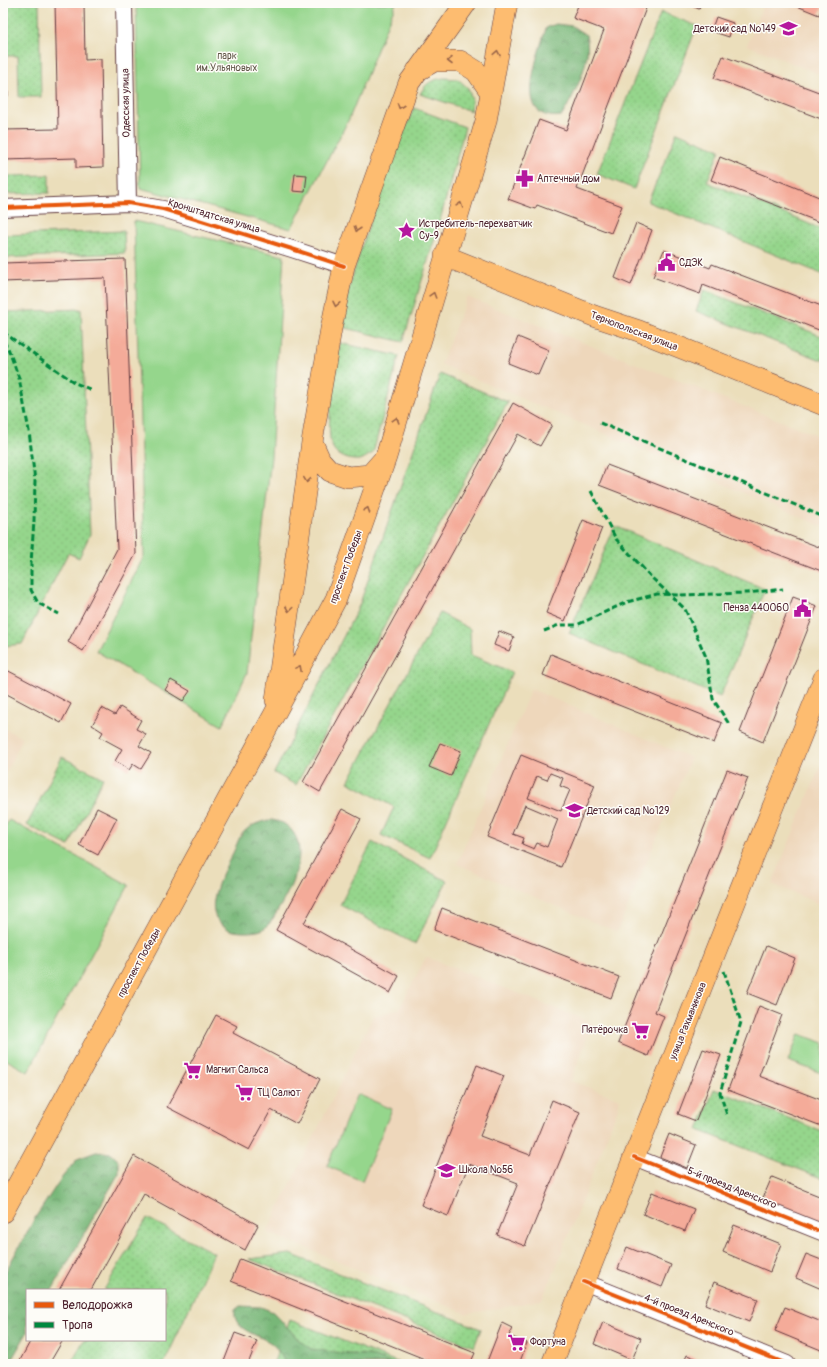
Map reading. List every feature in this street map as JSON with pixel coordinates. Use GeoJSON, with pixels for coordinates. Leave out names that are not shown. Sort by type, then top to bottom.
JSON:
{"type":"FeatureCollection","features":[{"type":"Feature","properties":{"kind":"main road"},"geometry":{"type":"LineString","coordinates":[[417,71],[466,3]]}},
{"type":"Feature","properties":{"kind":"main road"},"geometry":{"type":"LineString","coordinates":[[490,91],[506,3]]}},
{"type":"Feature","properties":{"kind":"main road"},"geometry":{"type":"LineString","coordinates":[[417,71],[434,61],[460,61],[476,72],[490,91]]}},
{"type":"Feature","properties":{"kind":"main road","name":"проспект Победы"},"geometry":{"type":"LineString","coordinates":[[274,715],[312,442],[331,329],[344,266],[405,91],[417,71]]}},
{"type":"Feature","properties":{"kind":"main road","name":"проспект Победы"},"geometry":{"type":"LineString","coordinates":[[3,1212],[336,599],[386,458],[486,121],[490,91]]}},
{"type":"Feature","properties":{"kind":"main road","name":"Тернопольская улица"},"geometry":{"type":"LineString","coordinates":[[445,256],[594,316],[639,332],[824,405]]}},
{"type":"Feature","properties":{"kind":"main road"},"geometry":{"type":"LineString","coordinates":[[312,442],[320,460],[330,471],[348,477],[370,475],[386,458]]}},
{"type":"Feature","properties":{"kind":"main road","name":"улица Рахманинова"},"geometry":{"type":"LineString","coordinates":[[552,1364],[824,678]]}},
{"type":"Feature","properties":{"kind":"street","name":"Одесская улица"},"geometry":{"type":"LineString","coordinates":[[124,3],[128,203]]}},
{"type":"Feature","properties":{"kind":"street","name":"Кронштадтская улица"},"geometry":{"type":"LineString","coordinates":[[3,208],[128,203],[163,209],[344,266]]}},
{"type":"Feature","properties":{"kind":"street","name":"5-й проезд Аренского"},"geometry":{"type":"LineString","coordinates":[[634,1157],[824,1233]]}},
{"type":"Feature","properties":{"kind":"street","name":"4-й проезд Аренского"},"geometry":{"type":"LineString","coordinates":[[584,1282],[787,1364]]}},
{"type":"Feature","properties":{"kind":"shaded area","name":"Детский сад №149"},"geometry":{"type":"Polygon","coordinates":[[[764,3],[824,3],[824,76],[747,45],[764,3]]]}},
{"type":"Feature","properties":{"kind":"shaded area"},"geometry":{"type":"Polygon","coordinates":[[[467,297],[824,438],[824,527],[441,364],[467,297]]]}},
{"type":"Feature","properties":{"kind":"shaded area","name":"Детский сад №129"},"geometry":{"type":"Polygon","coordinates":[[[531,689],[691,758],[617,932],[457,864],[531,689]]]}},
{"type":"Feature","properties":{"kind":"shaded area"},"geometry":{"type":"Polygon","coordinates":[[[3,728],[23,738],[3,778],[3,728]]]}},
{"type":"Feature","properties":{"kind":"shaded area"},"geometry":{"type":"Polygon","coordinates":[[[824,757],[824,906],[772,884],[824,757]]]}},
{"type":"Feature","properties":{"kind":"shaded area","name":"Школа №56"},"geometry":{"type":"Polygon","coordinates":[[[426,957],[593,1023],[571,1081],[620,1099],[618,1108],[542,1300],[467,1314],[267,1232],[373,1016],[399,1009],[426,957]]]}},
{"type":"Feature","properties":{"kind":"green space"},"geometry":{"type":"Polygon","coordinates":[[[3,3],[39,3],[41,97],[19,97],[18,56],[3,56],[3,3]]]}},
{"type":"Feature","properties":{"kind":"green space","name":"парк им.Ульяновых"},"geometry":{"type":"Polygon","coordinates":[[[136,3],[396,3],[349,119],[291,229],[140,188],[136,3]]]}},
{"type":"Feature","properties":{"kind":"green space"},"geometry":{"type":"Polygon","coordinates":[[[661,12],[697,26],[634,189],[597,174],[661,12]]]}},
{"type":"Feature","properties":{"kind":"green space"},"geometry":{"type":"Polygon","coordinates":[[[556,24],[572,26],[586,35],[587,45],[585,66],[577,88],[562,116],[546,115],[537,109],[532,98],[534,69],[546,28],[556,24]]]}},
{"type":"Feature","properties":{"kind":"green space"},"geometry":{"type":"Polygon","coordinates":[[[444,78],[458,79],[468,88],[472,100],[471,111],[420,94],[430,82],[444,78]]]}},
{"type":"Feature","properties":{"kind":"green space"},"geometry":{"type":"Polygon","coordinates":[[[414,108],[465,127],[438,228],[403,342],[342,327],[348,291],[359,254],[393,156],[414,108]]]}},
{"type":"Feature","properties":{"kind":"green space"},"geometry":{"type":"Polygon","coordinates":[[[677,132],[720,150],[707,182],[824,230],[824,275],[648,202],[677,132]]]}},
{"type":"Feature","properties":{"kind":"green space"},"geometry":{"type":"Polygon","coordinates":[[[49,175],[49,193],[3,194],[3,176],[49,175]]]}},
{"type":"Feature","properties":{"kind":"green space"},"geometry":{"type":"Polygon","coordinates":[[[134,221],[284,256],[271,457],[247,673],[222,726],[96,651],[144,556],[134,221]]]}},
{"type":"Feature","properties":{"kind":"green space"},"geometry":{"type":"Polygon","coordinates":[[[124,231],[125,253],[3,258],[3,235],[124,231]]]}},
{"type":"Feature","properties":{"kind":"green space"},"geometry":{"type":"Polygon","coordinates":[[[704,290],[824,337],[824,361],[696,311],[704,290]]]}},
{"type":"Feature","properties":{"kind":"green space"},"geometry":{"type":"Polygon","coordinates":[[[81,309],[90,534],[79,558],[68,553],[22,644],[5,646],[3,645],[3,312],[81,309]]]}},
{"type":"Feature","properties":{"kind":"green space"},"geometry":{"type":"Polygon","coordinates":[[[340,343],[399,356],[373,453],[360,460],[348,459],[338,454],[333,448],[330,440],[330,414],[340,343]]]}},
{"type":"Feature","properties":{"kind":"green space"},"geometry":{"type":"Polygon","coordinates":[[[440,374],[508,402],[296,785],[274,773],[359,606],[440,374]]]}},
{"type":"Feature","properties":{"kind":"green space"},"geometry":{"type":"Polygon","coordinates":[[[615,526],[765,589],[720,697],[569,633],[615,526]]]}},
{"type":"Feature","properties":{"kind":"green space"},"geometry":{"type":"Polygon","coordinates":[[[440,613],[470,629],[471,655],[512,672],[430,858],[381,835],[394,807],[348,782],[440,613]]]}},
{"type":"Feature","properties":{"kind":"green space"},"geometry":{"type":"Polygon","coordinates":[[[62,757],[103,778],[69,846],[27,825],[62,757]]]}},
{"type":"Feature","properties":{"kind":"green space"},"geometry":{"type":"Polygon","coordinates":[[[9,820],[129,885],[28,1072],[3,1058],[3,830],[9,820]]]}},
{"type":"Feature","properties":{"kind":"green space"},"geometry":{"type":"Polygon","coordinates":[[[272,820],[281,822],[294,833],[298,843],[299,853],[295,875],[281,905],[265,928],[258,931],[248,932],[230,930],[222,925],[216,918],[214,910],[214,900],[220,879],[242,834],[248,828],[256,824],[272,820]]]}},
{"type":"Feature","properties":{"kind":"green space"},"geometry":{"type":"Polygon","coordinates":[[[372,842],[447,881],[415,944],[340,905],[372,842]]]}},
{"type":"Feature","properties":{"kind":"green space"},"geometry":{"type":"Polygon","coordinates":[[[799,1034],[824,1043],[824,1074],[788,1061],[799,1034]]]}},
{"type":"Feature","properties":{"kind":"green space"},"geometry":{"type":"Polygon","coordinates":[[[714,1089],[824,1132],[824,1179],[698,1130],[714,1089]]]}},
{"type":"Feature","properties":{"kind":"green space"},"geometry":{"type":"Polygon","coordinates":[[[357,1094],[392,1109],[362,1181],[327,1166],[357,1094]]]}},
{"type":"Feature","properties":{"kind":"green space"},"geometry":{"type":"Polygon","coordinates":[[[96,1152],[110,1153],[119,1161],[119,1173],[53,1289],[26,1289],[26,1335],[9,1364],[3,1364],[3,1276],[35,1218],[60,1180],[77,1159],[96,1152]]]}},
{"type":"Feature","properties":{"kind":"green space"},"geometry":{"type":"Polygon","coordinates":[[[147,1218],[214,1253],[164,1364],[70,1364],[83,1341],[166,1341],[166,1289],[105,1289],[147,1218]]]}},
{"type":"Feature","properties":{"kind":"green space"},"geometry":{"type":"Polygon","coordinates":[[[290,1254],[481,1329],[474,1347],[249,1259],[290,1254]]]}},
{"type":"Feature","properties":{"kind":"green space"},"geometry":{"type":"Polygon","coordinates":[[[240,1306],[261,1307],[273,1312],[299,1340],[311,1349],[369,1355],[394,1364],[285,1364],[280,1353],[271,1343],[247,1331],[237,1322],[235,1310],[240,1306]]]}},
{"type":"Feature","properties":{"kind":"green space"},"geometry":{"type":"Polygon","coordinates":[[[290,1320],[402,1364],[273,1364],[290,1320]]]}},
{"type":"Feature","properties":{"kind":"building"},"geometry":{"type":"Polygon","coordinates":[[[55,3],[84,3],[85,60],[101,59],[103,167],[76,168],[76,158],[4,160],[3,130],[58,129],[55,3]]]}},
{"type":"Feature","properties":{"kind":"building"},"geometry":{"type":"Polygon","coordinates":[[[579,3],[648,3],[577,189],[622,206],[611,233],[537,205],[535,209],[508,199],[539,120],[566,130],[604,30],[573,18],[579,3]]]}},
{"type":"Feature","properties":{"kind":"building"},"geometry":{"type":"Polygon","coordinates":[[[685,3],[701,3],[699,9],[685,3]]]}},
{"type":"Feature","properties":{"kind":"building"},"geometry":{"type":"Polygon","coordinates":[[[798,3],[824,3],[824,6],[823,5],[819,15],[797,6],[798,3]]]}},
{"type":"Feature","properties":{"kind":"building"},"geometry":{"type":"Polygon","coordinates":[[[716,17],[733,23],[729,37],[711,31],[716,17]]]}},
{"type":"Feature","properties":{"kind":"building"},"geometry":{"type":"Polygon","coordinates":[[[723,56],[824,94],[824,120],[714,78],[723,56]]]}},
{"type":"Feature","properties":{"kind":"building"},"geometry":{"type":"Polygon","coordinates":[[[3,67],[7,67],[8,96],[3,96],[3,67]]]}},
{"type":"Feature","properties":{"kind":"building"},"geometry":{"type":"Polygon","coordinates":[[[720,157],[824,199],[824,224],[711,180],[720,157]]]}},
{"type":"Feature","properties":{"kind":"building"},"geometry":{"type":"Polygon","coordinates":[[[295,174],[307,175],[305,192],[293,191],[295,174]]]}},
{"type":"Feature","properties":{"kind":"building"},"geometry":{"type":"Polygon","coordinates":[[[636,223],[652,230],[631,285],[615,278],[636,223]]]}},
{"type":"Feature","properties":{"kind":"building"},"geometry":{"type":"Polygon","coordinates":[[[664,250],[710,268],[712,264],[824,307],[824,332],[703,285],[700,294],[653,277],[664,250]]]}},
{"type":"Feature","properties":{"kind":"building"},"geometry":{"type":"Polygon","coordinates":[[[125,259],[136,554],[83,651],[68,642],[117,549],[105,278],[3,282],[3,263],[125,259]]]}},
{"type":"Feature","properties":{"kind":"building"},"geometry":{"type":"Polygon","coordinates":[[[518,337],[549,350],[538,375],[508,363],[518,337]]]}},
{"type":"Feature","properties":{"kind":"building"},"geometry":{"type":"Polygon","coordinates":[[[513,403],[552,425],[540,446],[518,434],[320,792],[303,782],[513,403]]]}},
{"type":"Feature","properties":{"kind":"building"},"geometry":{"type":"Polygon","coordinates":[[[607,465],[824,549],[824,572],[599,485],[607,465]]]}},
{"type":"Feature","properties":{"kind":"building"},"geometry":{"type":"Polygon","coordinates":[[[583,520],[602,528],[565,621],[546,613],[583,520]]]}},
{"type":"Feature","properties":{"kind":"building"},"geometry":{"type":"Polygon","coordinates":[[[793,597],[817,606],[763,742],[740,732],[793,597]]]}},
{"type":"Feature","properties":{"kind":"building"},"geometry":{"type":"Polygon","coordinates":[[[499,631],[514,637],[509,651],[494,645],[499,631]]]}},
{"type":"Feature","properties":{"kind":"building"},"geometry":{"type":"Polygon","coordinates":[[[551,654],[722,723],[714,743],[543,675],[551,654]]]}},
{"type":"Feature","properties":{"kind":"building"},"geometry":{"type":"Polygon","coordinates":[[[3,668],[71,704],[61,723],[3,692],[3,668]]]}},
{"type":"Feature","properties":{"kind":"building"},"geometry":{"type":"Polygon","coordinates":[[[171,680],[190,691],[183,701],[165,690],[171,680]]]}},
{"type":"Feature","properties":{"kind":"building"},"geometry":{"type":"Polygon","coordinates":[[[120,707],[141,720],[136,729],[146,734],[139,746],[151,753],[141,769],[133,764],[129,770],[115,761],[122,749],[100,737],[103,732],[92,725],[102,708],[115,715],[120,707]]]}},
{"type":"Feature","properties":{"kind":"building"},"geometry":{"type":"Polygon","coordinates":[[[440,743],[461,751],[451,776],[429,767],[440,743]]]}},
{"type":"Feature","properties":{"kind":"building"},"geometry":{"type":"Polygon","coordinates":[[[521,755],[595,785],[561,867],[487,837],[521,755]],[[550,773],[547,780],[537,776],[528,798],[561,811],[570,790],[560,786],[563,778],[550,773]],[[525,805],[513,834],[524,838],[522,844],[534,849],[537,843],[547,847],[558,819],[525,805]]]}},
{"type":"Feature","properties":{"kind":"building"},"geometry":{"type":"Polygon","coordinates":[[[727,770],[748,778],[655,1012],[664,1016],[648,1056],[618,1043],[727,770]]]}},
{"type":"Feature","properties":{"kind":"building"},"geometry":{"type":"Polygon","coordinates":[[[97,808],[117,818],[98,855],[79,845],[97,808]]]}},
{"type":"Feature","properties":{"kind":"building"},"geometry":{"type":"Polygon","coordinates":[[[342,809],[361,819],[304,923],[399,976],[390,993],[276,930],[342,809]]]}},
{"type":"Feature","properties":{"kind":"building"},"geometry":{"type":"Polygon","coordinates":[[[442,908],[619,977],[611,998],[434,930],[442,908]]]}},
{"type":"Feature","properties":{"kind":"building"},"geometry":{"type":"Polygon","coordinates":[[[766,946],[795,958],[777,1005],[747,993],[766,946]]]}},
{"type":"Feature","properties":{"kind":"building"},"geometry":{"type":"Polygon","coordinates":[[[759,1006],[782,1015],[759,1076],[824,1101],[824,1127],[728,1090],[759,1006]]]}},
{"type":"Feature","properties":{"kind":"building","name":"ТЦ Салют"},"geometry":{"type":"Polygon","coordinates":[[[216,1015],[237,1026],[233,1033],[320,1079],[297,1124],[271,1110],[249,1150],[167,1107],[216,1015]]]}},
{"type":"Feature","properties":{"kind":"building"},"geometry":{"type":"Polygon","coordinates":[[[703,1049],[721,1055],[696,1121],[678,1114],[703,1049]]]}},
{"type":"Feature","properties":{"kind":"building"},"geometry":{"type":"Polygon","coordinates":[[[477,1065],[504,1076],[480,1136],[530,1155],[552,1100],[580,1112],[525,1246],[497,1235],[518,1183],[469,1164],[448,1216],[421,1205],[477,1065]]]}},
{"type":"Feature","properties":{"kind":"building"},"geometry":{"type":"Polygon","coordinates":[[[669,1134],[696,1145],[687,1168],[660,1157],[669,1134]]]}},
{"type":"Feature","properties":{"kind":"building"},"geometry":{"type":"Polygon","coordinates":[[[134,1156],[258,1225],[245,1250],[144,1194],[92,1289],[60,1289],[134,1156]]]}},
{"type":"Feature","properties":{"kind":"building"},"geometry":{"type":"Polygon","coordinates":[[[772,1177],[824,1198],[824,1225],[762,1200],[772,1177]]]}},
{"type":"Feature","properties":{"kind":"building"},"geometry":{"type":"Polygon","coordinates":[[[652,1192],[694,1209],[685,1231],[643,1214],[652,1192]]]}},
{"type":"Feature","properties":{"kind":"building"},"geometry":{"type":"Polygon","coordinates":[[[734,1225],[781,1244],[770,1272],[723,1252],[734,1225]]]}},
{"type":"Feature","properties":{"kind":"building"},"geometry":{"type":"Polygon","coordinates":[[[627,1247],[671,1265],[662,1287],[618,1269],[627,1247]]]}},
{"type":"Feature","properties":{"kind":"building"},"geometry":{"type":"Polygon","coordinates":[[[806,1254],[824,1261],[824,1290],[796,1278],[806,1254]]]}},
{"type":"Feature","properties":{"kind":"building"},"geometry":{"type":"Polygon","coordinates":[[[240,1259],[475,1353],[470,1364],[437,1364],[231,1281],[240,1259]]]}},
{"type":"Feature","properties":{"kind":"building"},"geometry":{"type":"Polygon","coordinates":[[[714,1282],[758,1299],[749,1322],[705,1304],[714,1282]]]}},
{"type":"Feature","properties":{"kind":"building"},"geometry":{"type":"Polygon","coordinates":[[[785,1307],[824,1323],[824,1342],[821,1350],[775,1331],[785,1307]]]}},
{"type":"Feature","properties":{"kind":"building"},"geometry":{"type":"Polygon","coordinates":[[[603,1322],[641,1338],[632,1360],[594,1344],[603,1322]]]}},
{"type":"Feature","properties":{"kind":"building"},"geometry":{"type":"Polygon","coordinates":[[[502,1323],[512,1328],[509,1336],[527,1343],[519,1364],[486,1364],[502,1323]]]}},
{"type":"Feature","properties":{"kind":"building"},"geometry":{"type":"Polygon","coordinates":[[[235,1333],[257,1341],[248,1364],[223,1364],[235,1333]]]}},
{"type":"Feature","properties":{"kind":"building"},"geometry":{"type":"Polygon","coordinates":[[[30,1341],[62,1341],[49,1364],[18,1364],[30,1341]]]}},
{"type":"Feature","properties":{"kind":"building"},"geometry":{"type":"Polygon","coordinates":[[[687,1355],[710,1364],[683,1364],[687,1355]]]}},
{"type":"Feature","properties":{"kind":"marked path"},"geometry":{"type":"LineString","coordinates":[[3,332],[75,383],[92,390]]}},
{"type":"Feature","properties":{"kind":"marked path"},"geometry":{"type":"LineString","coordinates":[[3,341],[8,348],[19,378],[29,431],[35,481],[31,590],[38,603],[59,614]]}},
{"type":"Feature","properties":{"kind":"marked path"},"geometry":{"type":"LineString","coordinates":[[600,423],[824,517]]}},
{"type":"Feature","properties":{"kind":"marked path"},"geometry":{"type":"LineString","coordinates":[[591,491],[616,539],[653,579],[685,609],[706,657],[713,699],[729,724]]}},
{"type":"Feature","properties":{"kind":"marked path"},"geometry":{"type":"LineString","coordinates":[[544,631],[559,625],[577,625],[627,602],[657,594],[679,595],[747,593],[783,589]]}},
{"type":"Feature","properties":{"kind":"marked path"},"geometry":{"type":"LineString","coordinates":[[724,971],[741,1022],[720,1093],[727,1115]]}},
{"type":"Feature","properties":{"kind":"cycle path"},"geometry":{"type":"LineString","coordinates":[[3,208],[128,203],[163,209],[344,266]]}},
{"type":"Feature","properties":{"kind":"cycle path"},"geometry":{"type":"LineString","coordinates":[[634,1157],[824,1233]]}},
{"type":"Feature","properties":{"kind":"cycle path"},"geometry":{"type":"LineString","coordinates":[[584,1282],[787,1364]]}},
{"type":"Feature","properties":{"kind":"place","name":"Детский сад №149"},"geometry":{"type":"Point","coordinates":[789,29]}},
{"type":"Feature","properties":{"kind":"place","name":"Аптечный дом"},"geometry":{"type":"Point","coordinates":[524,179]}},
{"type":"Feature","properties":{"kind":"place","name":"Истребитель-перехватчик Су-9"},"geometry":{"type":"Point","coordinates":[406,230]}},
{"type":"Feature","properties":{"kind":"place","name":"СДЭК"},"geometry":{"type":"Point","coordinates":[666,263]}},
{"type":"Feature","properties":{"kind":"place","name":"Пенза 440060"},"geometry":{"type":"Point","coordinates":[802,608]}},
{"type":"Feature","properties":{"kind":"place","name":"Детский сад №129"},"geometry":{"type":"Point","coordinates":[574,811]}},
{"type":"Feature","properties":{"kind":"place","name":"Пятёрочка"},"geometry":{"type":"Point","coordinates":[641,1030]}},
{"type":"Feature","properties":{"kind":"place","name":"Магнит Сальса"},"geometry":{"type":"Point","coordinates":[193,1070]}},
{"type":"Feature","properties":{"kind":"place","name":"ТЦ Салют"},"geometry":{"type":"Point","coordinates":[244,1093]}},
{"type":"Feature","properties":{"kind":"place","name":"Школа №56"},"geometry":{"type":"Point","coordinates":[446,1170]}},
{"type":"Feature","properties":{"kind":"place","name":"Фортуна"},"geometry":{"type":"Point","coordinates":[517,1342]}}]}
